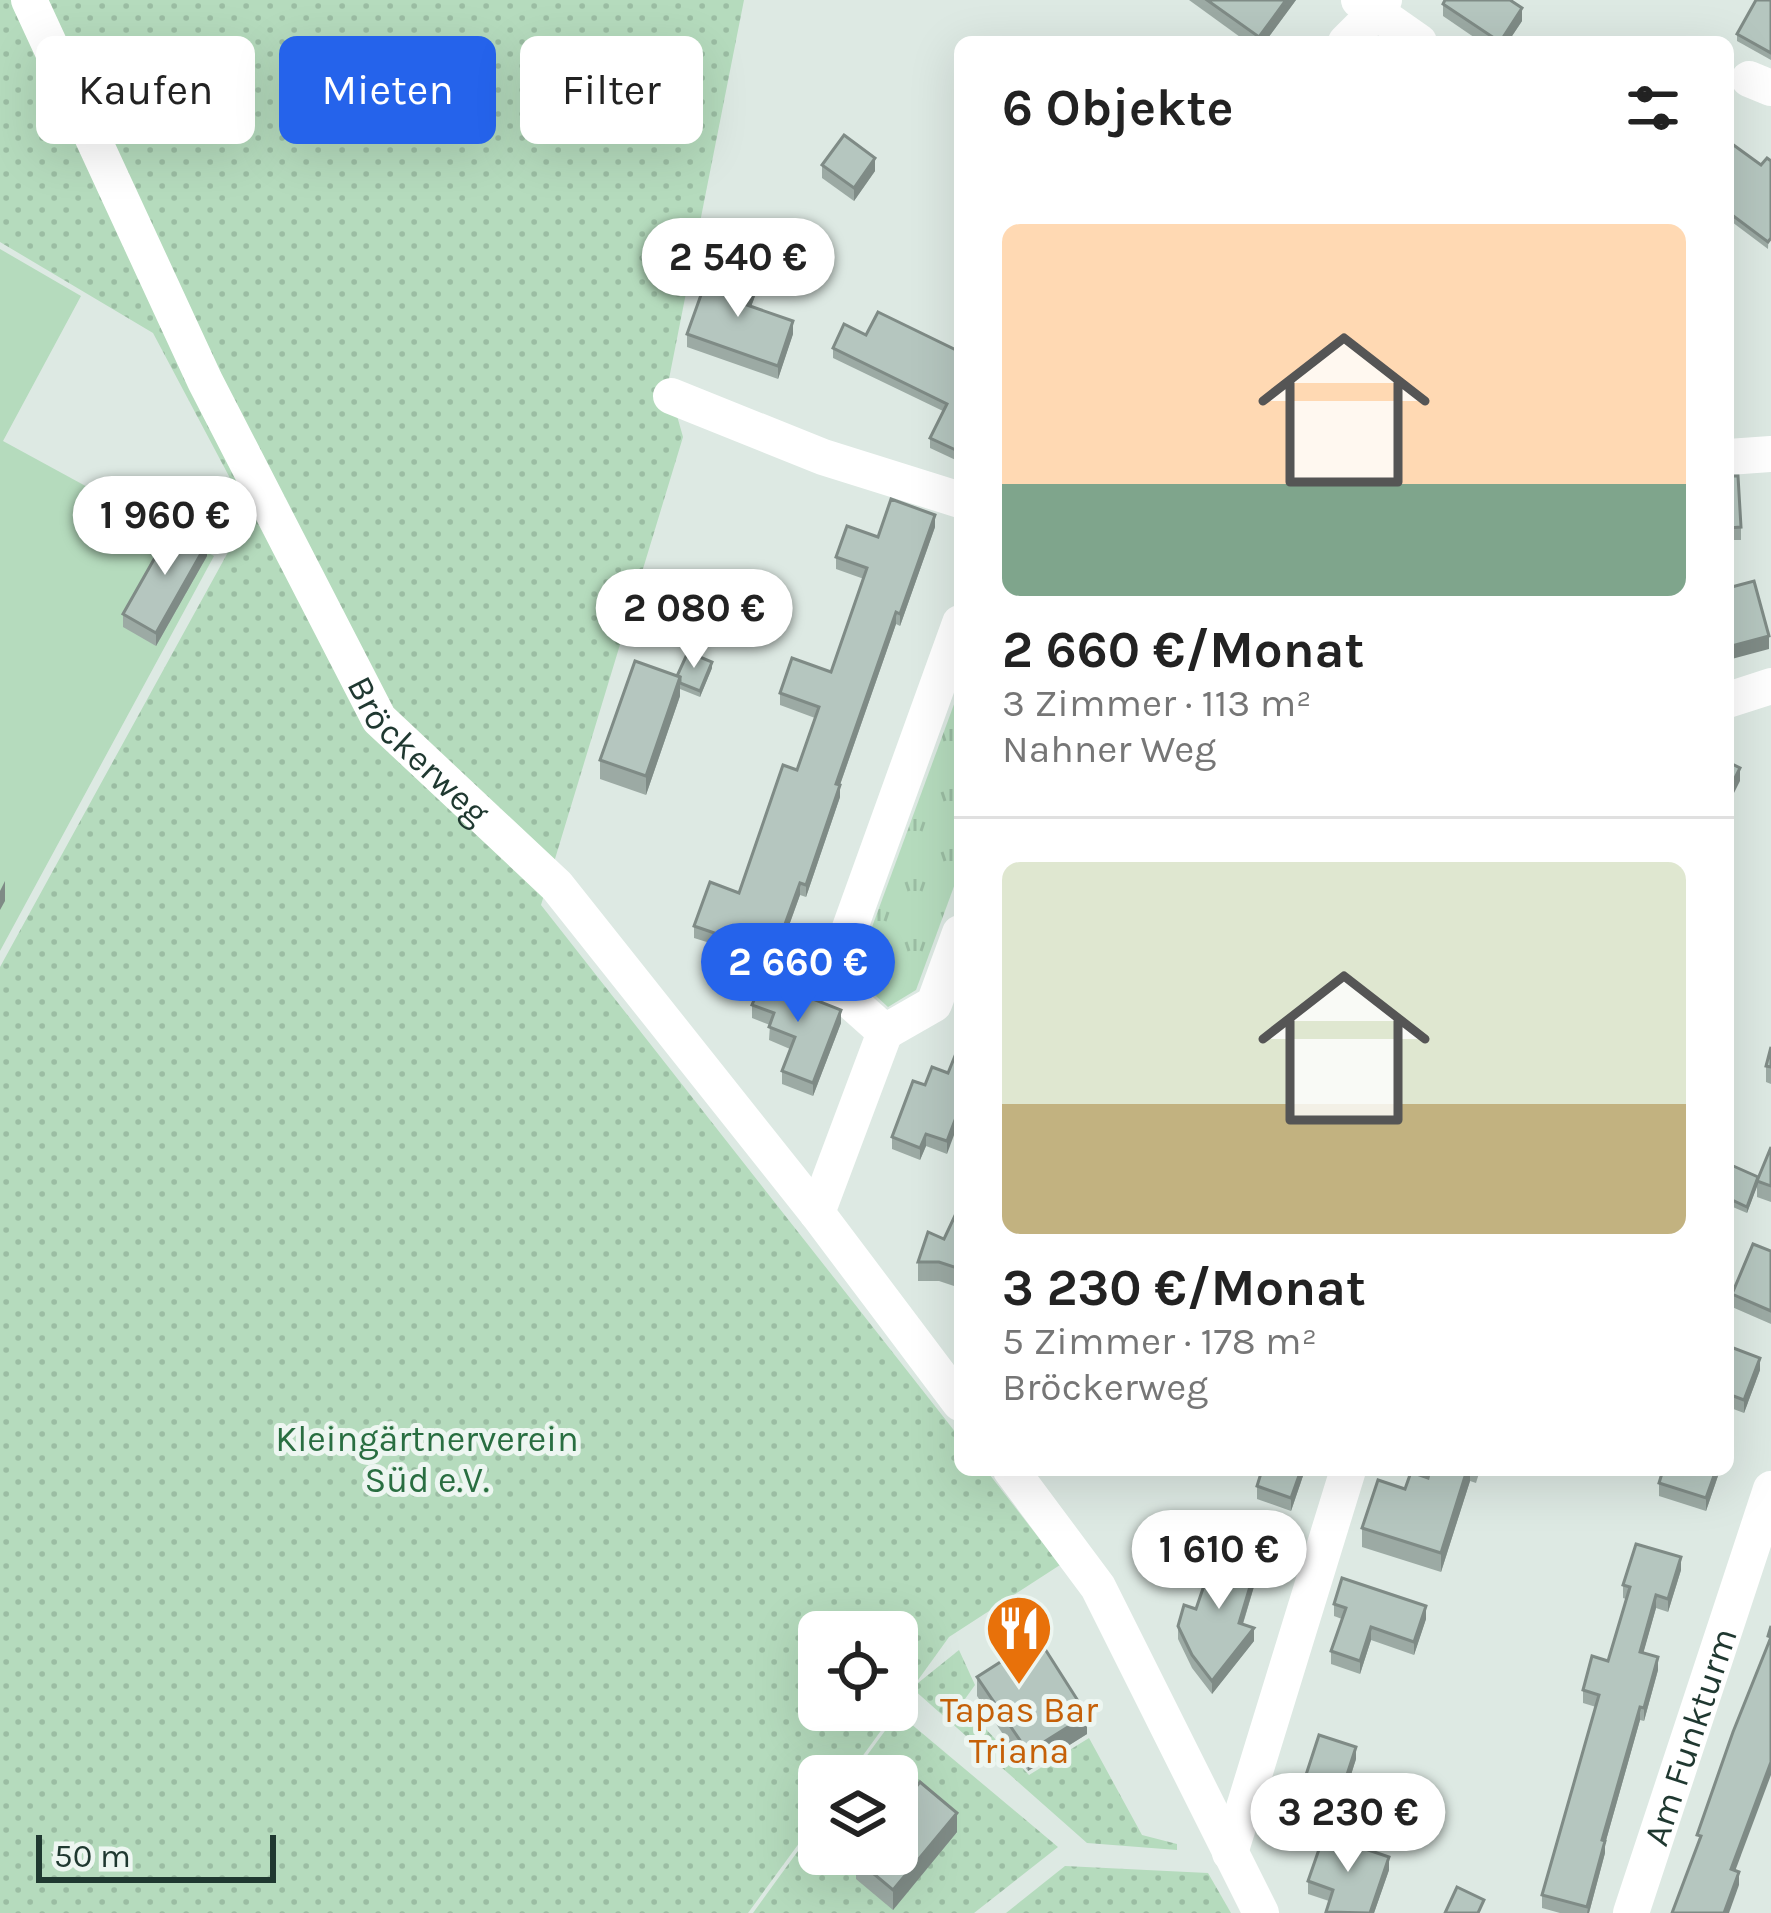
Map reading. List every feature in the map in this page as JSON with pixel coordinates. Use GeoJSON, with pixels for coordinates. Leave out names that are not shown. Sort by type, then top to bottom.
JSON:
{"type":"FeatureCollection","features":[{"type":"Feature","properties":{"kind":"street","name":"Bröckerweg"},"geometry":{"type":"LineString","coordinates":[[28,0],[205,381],[380,719],[557,886],[817,1213],[954,1395]]}},
{"type":"Feature","properties":{"kind":"street"},"geometry":{"type":"LineString","coordinates":[[1350,36],[1372,4],[1412,36]]}},
{"type":"Feature","properties":{"kind":"street"},"geometry":{"type":"LineString","coordinates":[[671,396],[823,457],[954,498]]}},
{"type":"Feature","properties":{"kind":"street"},"geometry":{"type":"LineString","coordinates":[[1734,457],[1771,454]]}},
{"type":"Feature","properties":{"kind":"street"},"geometry":{"type":"LineString","coordinates":[[885,1032],[830,983],[954,640]]}},
{"type":"Feature","properties":{"kind":"street"},"geometry":{"type":"LineString","coordinates":[[1734,698],[1771,686]]}},
{"type":"Feature","properties":{"kind":"street"},"geometry":{"type":"LineString","coordinates":[[817,1213],[885,1032],[934,1004],[954,949]]}},
{"type":"Feature","properties":{"kind":"street"},"geometry":{"type":"LineString","coordinates":[[1015,1476],[1098,1587],[1261,1913]]}},
{"type":"Feature","properties":{"kind":"street"},"geometry":{"type":"LineString","coordinates":[[1230,1853],[1346,1476]]}},
{"type":"Feature","properties":{"kind":"street","name":"Am Funkturm"},"geometry":{"type":"LineString","coordinates":[[1631,1913],[1771,1489]]}},
{"type":"Feature","properties":{"kind":"green space","name":"Kleingärtnerverein Süd e.V."},"geometry":{"type":"Polygon","coordinates":[[[0,0],[744,0],[668,384],[683,437],[541,905],[954,1430],[954,1476],[991,1476],[1060,1565],[949,1637],[918,1680],[918,1611],[798,1611],[798,1731],[881,1731],[863,1755],[798,1755],[798,1845],[748,1913],[0,1913],[0,967],[249,514],[153,333],[0,242],[0,0]]]}},
{"type":"Feature","properties":{"kind":"green space"},"geometry":{"type":"Polygon","coordinates":[[[0,249],[81,296],[3,441],[214,556],[0,951],[0,249]]]}},
{"type":"Feature","properties":{"kind":"green space"},"geometry":{"type":"Polygon","coordinates":[[[954,704],[954,886],[916,990],[888,1007],[854,976],[954,704]]]}},
{"type":"Feature","properties":{"kind":"green space","name":"Kleingärtnerverein Süd e.V."},"geometry":{"type":"Polygon","coordinates":[[[959,1650],[975,1685],[965,1699],[983,1726],[1029,1775],[1089,1738],[1142,1835],[1177,1844],[1177,1850],[1087,1843],[918,1693],[918,1683],[959,1650]]]}},
{"type":"Feature","properties":{"kind":"green space"},"geometry":{"type":"Polygon","coordinates":[[[918,1730],[1058,1847],[974,1913],[753,1913],[798,1851],[798,1875],[859,1875],[856,1879],[918,1875],[918,1851],[957,1833],[918,1830],[918,1755],[867,1755],[885,1731],[918,1730]]]}},
{"type":"Feature","properties":{"kind":"green space"},"geometry":{"type":"Polygon","coordinates":[[[1065,1866],[1208,1873],[1231,1913],[1006,1913],[1065,1866]]]}},
{"type":"Feature","properties":{"kind":"building"},"geometry":{"type":"Polygon","coordinates":[[[1207,0],[1286,0],[1258,36],[1207,0]]]}},
{"type":"Feature","properties":{"kind":"building"},"geometry":{"type":"Polygon","coordinates":[[[1445,0],[1510,0],[1522,8],[1504,36],[1491,36],[1443,4],[1445,0]]]}},
{"type":"Feature","properties":{"kind":"building"},"geometry":{"type":"Polygon","coordinates":[[[1756,0],[1771,0],[1771,53],[1737,34],[1756,0]]]}},
{"type":"Feature","properties":{"kind":"building"},"geometry":{"type":"Polygon","coordinates":[[[844,135],[875,158],[854,188],[822,165],[844,135]]]}},
{"type":"Feature","properties":{"kind":"building"},"geometry":{"type":"Polygon","coordinates":[[[1734,145],[1761,165],[1767,158],[1771,161],[1768,242],[1734,216],[1734,145]]]}},
{"type":"Feature","properties":{"kind":"building"},"geometry":{"type":"Polygon","coordinates":[[[711,267],[755,283],[747,305],[793,321],[778,366],[687,334],[711,267]]]}},
{"type":"Feature","properties":{"kind":"building"},"geometry":{"type":"Polygon","coordinates":[[[878,312],[954,349],[954,449],[930,438],[947,404],[833,348],[844,324],[866,335],[878,312]]]}},
{"type":"Feature","properties":{"kind":"building"},"geometry":{"type":"Polygon","coordinates":[[[1734,476],[1738,476],[1741,527],[1734,528],[1734,476]]]}},
{"type":"Feature","properties":{"kind":"building"},"geometry":{"type":"Polygon","coordinates":[[[891,499],[935,515],[836,784],[840,785],[806,885],[800,883],[769,968],[724,952],[729,938],[694,926],[710,882],[739,893],[783,765],[797,770],[819,707],[780,693],[792,658],[831,672],[867,568],[836,557],[847,526],[878,537],[891,499]]]}},
{"type":"Feature","properties":{"kind":"building"},"geometry":{"type":"Polygon","coordinates":[[[174,524],[207,543],[156,633],[123,614],[174,524]]]}},
{"type":"Feature","properties":{"kind":"building"},"geometry":{"type":"Polygon","coordinates":[[[1754,581],[1769,636],[1734,645],[1734,586],[1754,581]]]}},
{"type":"Feature","properties":{"kind":"building"},"geometry":{"type":"Polygon","coordinates":[[[688,652],[712,662],[700,691],[680,683],[677,676],[688,652]]]}},
{"type":"Feature","properties":{"kind":"building"},"geometry":{"type":"Polygon","coordinates":[[[635,661],[680,677],[646,776],[600,760],[635,661]]]}},
{"type":"Feature","properties":{"kind":"building"},"geometry":{"type":"Polygon","coordinates":[[[765,974],[841,1010],[813,1083],[782,1071],[795,1037],[769,1027],[774,1013],[752,1005],[765,974]]]}},
{"type":"Feature","properties":{"kind":"building"},"geometry":{"type":"Polygon","coordinates":[[[954,1058],[954,1123],[947,1141],[926,1134],[920,1148],[892,1137],[913,1081],[925,1085],[932,1067],[948,1073],[954,1058]]]}},
{"type":"Feature","properties":{"kind":"building"},"geometry":{"type":"Polygon","coordinates":[[[1771,1147],[1771,1186],[1757,1181],[1771,1147]]]}},
{"type":"Feature","properties":{"kind":"building"},"geometry":{"type":"Polygon","coordinates":[[[1734,1166],[1758,1177],[1747,1207],[1734,1201],[1734,1166]]]}},
{"type":"Feature","properties":{"kind":"building"},"geometry":{"type":"Polygon","coordinates":[[[954,1218],[954,1267],[918,1262],[928,1232],[944,1239],[954,1218]]]}},
{"type":"Feature","properties":{"kind":"building"},"geometry":{"type":"Polygon","coordinates":[[[1753,1244],[1771,1251],[1771,1311],[1734,1295],[1753,1244]]]}},
{"type":"Feature","properties":{"kind":"building"},"geometry":{"type":"Polygon","coordinates":[[[1734,1348],[1760,1358],[1744,1400],[1734,1396],[1734,1348]]]}},
{"type":"Feature","properties":{"kind":"building"},"geometry":{"type":"Polygon","coordinates":[[[1260,1476],[1299,1476],[1291,1498],[1257,1486],[1260,1476]]]}},
{"type":"Feature","properties":{"kind":"building"},"geometry":{"type":"Polygon","coordinates":[[[1410,1476],[1465,1476],[1441,1553],[1362,1528],[1378,1480],[1405,1489],[1410,1476]]]}},
{"type":"Feature","properties":{"kind":"building"},"geometry":{"type":"Polygon","coordinates":[[[1661,1476],[1714,1476],[1706,1498],[1659,1483],[1661,1476]]]}},
{"type":"Feature","properties":{"kind":"building"},"geometry":{"type":"Polygon","coordinates":[[[1636,1544],[1681,1557],[1668,1599],[1656,1595],[1640,1652],[1658,1657],[1602,1840],[1587,1907],[1542,1895],[1599,1695],[1583,1690],[1592,1656],[1608,1661],[1630,1587],[1623,1585],[1636,1544]]]}},
{"type":"Feature","properties":{"kind":"building"},"geometry":{"type":"Polygon","coordinates":[[[1217,1547],[1258,1560],[1239,1623],[1254,1628],[1212,1681],[1178,1626],[1184,1605],[1196,1609],[1217,1547]]]}},
{"type":"Feature","properties":{"kind":"building"},"geometry":{"type":"Polygon","coordinates":[[[1342,1578],[1426,1606],[1414,1642],[1371,1627],[1360,1661],[1331,1651],[1346,1608],[1334,1604],[1342,1578]]]}},
{"type":"Feature","properties":{"kind":"building"},"geometry":{"type":"Polygon","coordinates":[[[1771,1637],[1771,1762],[1731,1869],[1739,1872],[1724,1913],[1672,1913],[1733,1732],[1771,1637]]]}},
{"type":"Feature","properties":{"kind":"building"},"geometry":{"type":"Polygon","coordinates":[[[1038,1638],[1087,1715],[1028,1752],[977,1677],[1038,1638]]]}},
{"type":"Feature","properties":{"kind":"building"},"geometry":{"type":"Polygon","coordinates":[[[1319,1735],[1356,1747],[1341,1793],[1304,1781],[1319,1735]]]}},
{"type":"Feature","properties":{"kind":"building"},"geometry":{"type":"Polygon","coordinates":[[[918,1784],[957,1813],[918,1860],[918,1784]]]}},
{"type":"Feature","properties":{"kind":"building"},"geometry":{"type":"Polygon","coordinates":[[[1324,1835],[1389,1857],[1370,1913],[1326,1912],[1333,1890],[1308,1881],[1324,1835]]]}},
{"type":"Feature","properties":{"kind":"building"},"geometry":{"type":"Polygon","coordinates":[[[875,1875],[905,1875],[893,1890],[875,1875]]]}},
{"type":"Feature","properties":{"kind":"building"},"geometry":{"type":"Polygon","coordinates":[[[1457,1887],[1484,1900],[1478,1913],[1445,1913],[1457,1887]]]}},
{"type":"Feature","properties":{"kind":"place","name":"Tapas Bar Triana"},"geometry":{"type":"Point","coordinates":[1019,1687]}}]}
